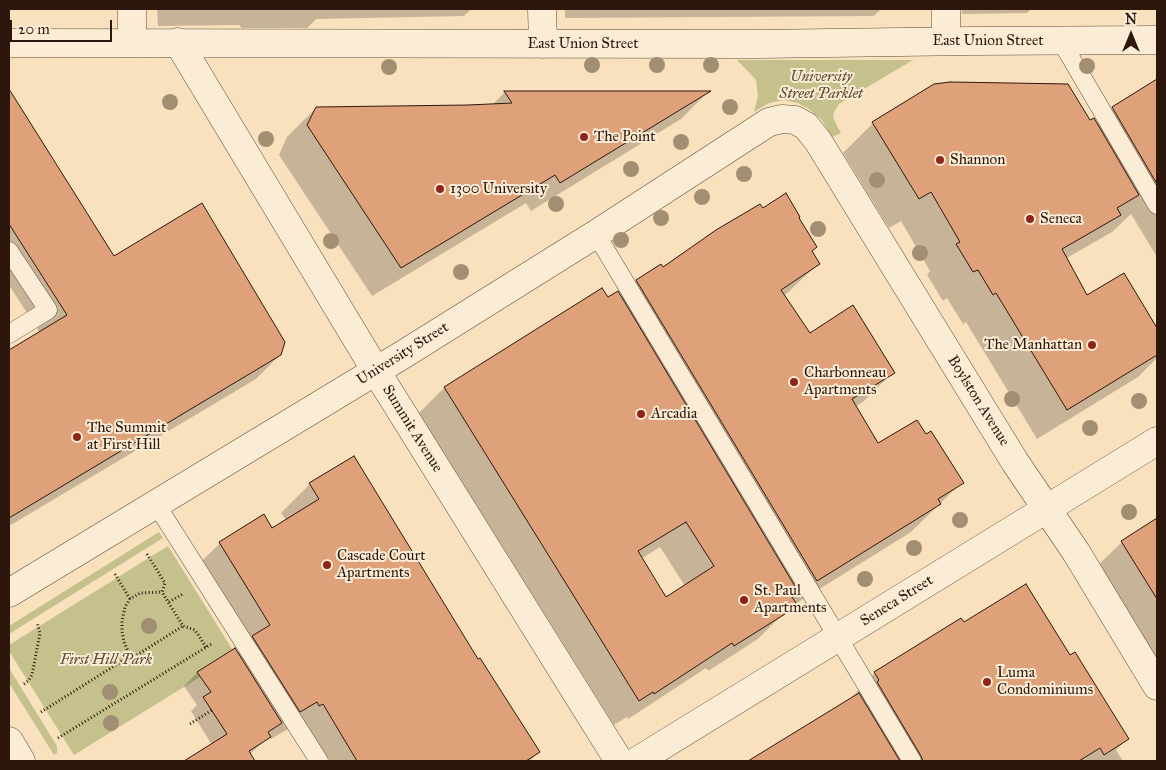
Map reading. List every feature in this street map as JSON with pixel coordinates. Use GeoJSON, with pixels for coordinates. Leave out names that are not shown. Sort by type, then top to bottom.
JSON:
{"type":"FeatureCollection","features":[{"type":"Feature","properties":{"kind":"street"},"geometry":{"type":"LineString","coordinates":[[132,9],[132,42]]}},
{"type":"Feature","properties":{"kind":"street"},"geometry":{"type":"LineString","coordinates":[[542,9],[543,44]]}},
{"type":"Feature","properties":{"kind":"street"},"geometry":{"type":"LineString","coordinates":[[946,9],[946,41]]}},
{"type":"Feature","properties":{"kind":"street","name":"East Union Street"},"geometry":{"type":"LineString","coordinates":[[9,42],[759,44],[1157,40]]}},
{"type":"Feature","properties":{"kind":"street","name":"Summit Avenue"},"geometry":{"type":"LineString","coordinates":[[178,42],[376,371],[619,761]]}},
{"type":"Feature","properties":{"kind":"street","name":"University Street"},"geometry":{"type":"LineString","coordinates":[[9,592],[376,371],[596,234],[768,122],[782,119],[796,120]]}},
{"type":"Feature","properties":{"kind":"street","name":"Boylston Avenue"},"geometry":{"type":"LineString","coordinates":[[796,120],[806,126],[818,141],[1010,454],[1048,509],[1157,686]]}},
{"type":"Feature","properties":{"kind":"street","name":"Seneca Street"},"geometry":{"type":"LineString","coordinates":[[638,761],[1157,441]]}},
{"type":"Feature","properties":{"kind":"street"},"geometry":{"type":"LineString","coordinates":[[9,741],[21,761]]}},
{"type":"Feature","properties":{"kind":"lane"},"geometry":{"type":"LineString","coordinates":[[1061,41],[1157,205]]}},
{"type":"Feature","properties":{"kind":"lane"},"geometry":{"type":"LineString","coordinates":[[596,234],[912,761]]}},
{"type":"Feature","properties":{"kind":"lane"},"geometry":{"type":"LineString","coordinates":[[9,251],[48,310],[9,334]]}},
{"type":"Feature","properties":{"kind":"lane"},"geometry":{"type":"LineString","coordinates":[[156,504],[234,630],[319,761]]}},
{"type":"Feature","properties":{"kind":"path"},"geometry":{"type":"LineString","coordinates":[[147,554],[165,583],[162,592]]}},
{"type":"Feature","properties":{"kind":"path"},"geometry":{"type":"LineString","coordinates":[[115,574],[130,598]]}},
{"type":"Feature","properties":{"kind":"path"},"geometry":{"type":"LineString","coordinates":[[162,592],[184,626],[195,630],[206,647]]}},
{"type":"Feature","properties":{"kind":"path"},"geometry":{"type":"LineString","coordinates":[[130,656],[122,631],[124,614],[130,598],[140,593],[162,592]]}},
{"type":"Feature","properties":{"kind":"path"},"geometry":{"type":"LineString","coordinates":[[24,684],[28,682],[32,675],[40,633],[37,622]]}},
{"type":"Feature","properties":{"kind":"path"},"geometry":{"type":"LineString","coordinates":[[41,712],[130,656],[137,655],[184,626]]}},
{"type":"Feature","properties":{"kind":"path"},"geometry":{"type":"LineString","coordinates":[[58,738],[234,630]]}},
{"type":"Feature","properties":{"kind":"path"},"geometry":{"type":"LineString","coordinates":[[190,724],[212,710]]}},
{"type":"Feature","properties":{"kind":"green space","name":"University Street Parklet"},"geometry":{"type":"Polygon","coordinates":[[[737,60],[913,60],[839,104],[833,118],[841,133],[832,137],[822,120],[798,103],[784,100],[769,103],[754,112],[758,96],[756,80],[737,60]]]}},
{"type":"Feature","properties":{"kind":"green space"},"geometry":{"type":"Polygon","coordinates":[[[159,532],[163,538],[9,634],[9,626],[159,532]]]}},
{"type":"Feature","properties":{"kind":"green space","name":"First Hill Park"},"geometry":{"type":"Polygon","coordinates":[[[168,546],[232,649],[197,672],[200,677],[74,755],[9,651],[9,645],[168,546]]]}},
{"type":"Feature","properties":{"kind":"green space"},"geometry":{"type":"Polygon","coordinates":[[[9,668],[57,746],[57,753],[54,755],[9,683],[9,668]]]}},
{"type":"Feature","properties":{"kind":"building"},"geometry":{"type":"Polygon","coordinates":[[[1157,79],[1157,184],[1112,107],[1157,79]]]}},
{"type":"Feature","properties":{"kind":"building"},"geometry":{"type":"Polygon","coordinates":[[[950,82],[1068,84],[1090,120],[1094,118],[1139,195],[1117,208],[1121,215],[1062,249],[1087,295],[1124,273],[1157,328],[1157,355],[1067,410],[996,293],[993,295],[978,270],[973,272],[956,244],[960,242],[931,192],[919,199],[872,122],[934,84],[950,82]]]}},
{"type":"Feature","properties":{"kind":"building","name":"The Summit at First Hill"},"geometry":{"type":"Polygon","coordinates":[[[9,89],[114,256],[202,203],[285,342],[281,355],[9,518],[9,350],[67,315],[9,224],[9,89]]]}},
{"type":"Feature","properties":{"kind":"building","name":"1300 University"},"geometry":{"type":"Polygon","coordinates":[[[504,91],[711,91],[560,183],[555,175],[401,268],[307,125],[316,107],[512,103],[504,91]]]}},
{"type":"Feature","properties":{"kind":"building","name":"Charbonneau Apartments"},"geometry":{"type":"Polygon","coordinates":[[[786,193],[817,247],[812,251],[820,264],[781,290],[810,333],[853,305],[895,373],[852,399],[878,443],[917,420],[926,434],[931,431],[964,483],[938,499],[941,504],[817,581],[636,280],[661,264],[663,267],[716,230],[760,204],[763,208],[786,193]]]}},
{"type":"Feature","properties":{"kind":"building"},"geometry":{"type":"Polygon","coordinates":[[[602,288],[608,297],[618,291],[799,593],[792,597],[796,603],[783,611],[785,614],[734,646],[732,643],[654,694],[653,692],[639,701],[444,387],[602,288]],[[686,522],[638,551],[666,597],[714,566],[686,522]]]}},
{"type":"Feature","properties":{"kind":"building"},"geometry":{"type":"Polygon","coordinates":[[[354,456],[478,659],[480,658],[540,752],[526,761],[357,761],[323,704],[319,706],[317,702],[300,712],[252,636],[270,625],[219,542],[264,514],[272,528],[319,499],[309,483],[354,456]]]}},
{"type":"Feature","properties":{"kind":"building"},"geometry":{"type":"Polygon","coordinates":[[[1157,518],[1157,599],[1121,541],[1157,518]]]}},
{"type":"Feature","properties":{"kind":"building","name":"Luma Condominiums"},"geometry":{"type":"Polygon","coordinates":[[[1026,584],[1070,655],[1075,652],[1129,739],[1104,755],[1100,748],[1079,761],[923,761],[877,682],[879,680],[874,672],[961,618],[964,622],[1026,584]]]}},
{"type":"Feature","properties":{"kind":"building"},"geometry":{"type":"Polygon","coordinates":[[[235,648],[282,723],[268,732],[271,737],[249,751],[255,761],[184,761],[227,734],[203,697],[211,692],[197,672],[235,648]]]}},
{"type":"Feature","properties":{"kind":"building"},"geometry":{"type":"Polygon","coordinates":[[[859,693],[900,761],[748,761],[859,693]]]}},
{"type":"Feature","properties":{"kind":"place","name":"The Point"},"geometry":{"type":"Point","coordinates":[584,137]}},
{"type":"Feature","properties":{"kind":"place","name":"Shannon"},"geometry":{"type":"Point","coordinates":[940,160]}},
{"type":"Feature","properties":{"kind":"place","name":"1300 University"},"geometry":{"type":"Point","coordinates":[440,189]}},
{"type":"Feature","properties":{"kind":"place","name":"Seneca"},"geometry":{"type":"Point","coordinates":[1030,219]}},
{"type":"Feature","properties":{"kind":"place","name":"The Manhattan"},"geometry":{"type":"Point","coordinates":[1092,345]}},
{"type":"Feature","properties":{"kind":"place","name":"Charbonneau Apartments"},"geometry":{"type":"Point","coordinates":[794,382]}},
{"type":"Feature","properties":{"kind":"place","name":"Arcadia"},"geometry":{"type":"Point","coordinates":[641,414]}},
{"type":"Feature","properties":{"kind":"place","name":"The Summit at First Hill"},"geometry":{"type":"Point","coordinates":[77,437]}},
{"type":"Feature","properties":{"kind":"place","name":"Cascade Court Apartments"},"geometry":{"type":"Point","coordinates":[327,565]}},
{"type":"Feature","properties":{"kind":"place","name":"St. Paul Apartments"},"geometry":{"type":"Point","coordinates":[744,600]}},
{"type":"Feature","properties":{"kind":"place","name":"Luma Condominiums"},"geometry":{"type":"Point","coordinates":[987,682]}}]}
